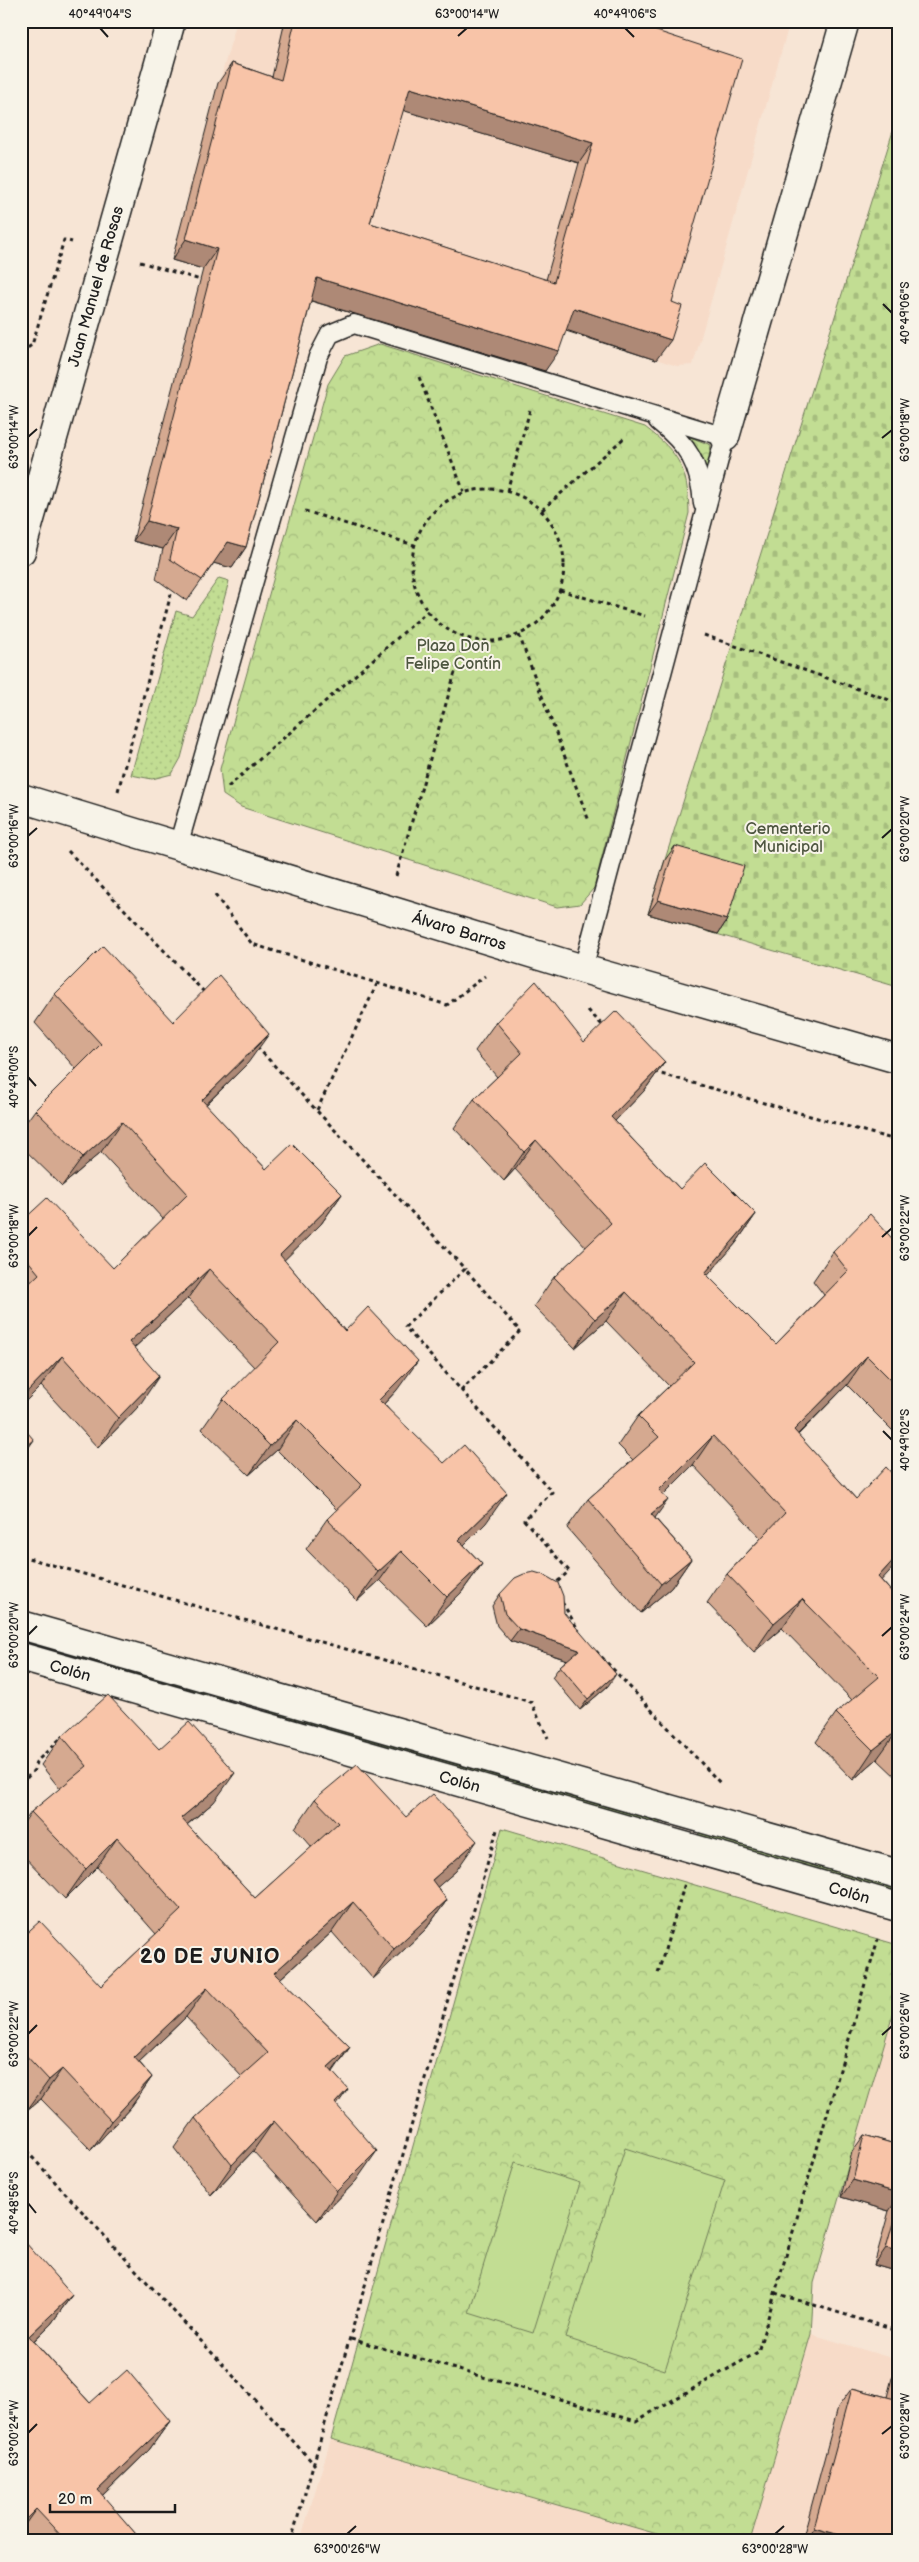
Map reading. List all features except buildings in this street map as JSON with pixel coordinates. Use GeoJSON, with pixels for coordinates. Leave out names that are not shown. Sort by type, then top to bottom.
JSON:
{"type":"FeatureCollection","features":[{"type":"Feature","properties":{"kind":"street","name":"Juan Manuel de Rosas"},"geometry":{"type":"LineString","coordinates":[[21,551],[171,21]]}},
{"type":"Feature","properties":{"kind":"street"},"geometry":{"type":"LineString","coordinates":[[726,437],[845,21]]}},
{"type":"Feature","properties":{"kind":"street","name":"Álvaro Barros"},"geometry":{"type":"LineString","coordinates":[[21,798],[108,825],[181,836],[387,908],[520,950],[898,1059]]}},
{"type":"Feature","properties":{"kind":"street","name":"Colón"},"geometry":{"type":"LineString","coordinates":[[21,1625],[898,1874]]}},
{"type":"Feature","properties":{"kind":"street","name":"Colón"},"geometry":{"type":"LineString","coordinates":[[21,1657],[893,1906]]}},
{"type":"Feature","properties":{"kind":"street"},"geometry":{"type":"LineString","coordinates":[[245,1721],[254,1691]]}},
{"type":"Feature","properties":{"kind":"street"},"geometry":{"type":"LineString","coordinates":[[683,1814],[685,1846]]}},
{"type":"Feature","properties":{"kind":"lane"},"geometry":{"type":"LineString","coordinates":[[181,836],[318,357],[330,334],[354,324],[726,437],[583,969]]}},
{"type":"Feature","properties":{"kind":"lane"},"geometry":{"type":"LineString","coordinates":[[650,415],[677,436],[691,456],[701,478],[704,516]]}},
{"type":"Feature","properties":{"kind":"path"},"geometry":{"type":"LineString","coordinates":[[21,352],[32,345],[64,240],[210,282]]}},
{"type":"Feature","properties":{"kind":"path"},"geometry":{"type":"LineString","coordinates":[[404,340],[464,492]]}},
{"type":"Feature","properties":{"kind":"path"},"geometry":{"type":"LineString","coordinates":[[507,491],[539,380]]}},
{"type":"Feature","properties":{"kind":"path"},"geometry":{"type":"LineString","coordinates":[[542,510],[650,415]]}},
{"type":"Feature","properties":{"kind":"path"},"geometry":{"type":"LineString","coordinates":[[495,488],[507,491],[518,494],[542,510],[554,526],[564,551],[564,577],[556,602],[540,622],[518,635],[491,642],[465,638],[442,626],[428,611],[414,585],[411,560],[416,536],[429,515],[447,499],[470,490],[495,488]]}},
{"type":"Feature","properties":{"kind":"path"},"geometry":{"type":"LineString","coordinates":[[275,502],[414,545]]}},
{"type":"Feature","properties":{"kind":"path"},"geometry":{"type":"LineString","coordinates":[[560,590],[675,625],[898,703]]}},
{"type":"Feature","properties":{"kind":"path"},"geometry":{"type":"LineString","coordinates":[[108,825],[171,594]]}},
{"type":"Feature","properties":{"kind":"path"},"geometry":{"type":"LineString","coordinates":[[181,836],[428,611]]}},
{"type":"Feature","properties":{"kind":"path"},"geometry":{"type":"LineString","coordinates":[[518,635],[608,871]]}},
{"type":"Feature","properties":{"kind":"path"},"geometry":{"type":"LineString","coordinates":[[387,908],[465,638]]}},
{"type":"Feature","properties":{"kind":"path"},"geometry":{"type":"LineString","coordinates":[[62,846],[207,996]]}},
{"type":"Feature","properties":{"kind":"path"},"geometry":{"type":"LineString","coordinates":[[212,891],[252,944],[447,1005],[520,950]]}},
{"type":"Feature","properties":{"kind":"path"},"geometry":{"type":"LineString","coordinates":[[317,1110],[377,984]]}},
{"type":"Feature","properties":{"kind":"path"},"geometry":{"type":"LineString","coordinates":[[583,1004],[610,1033]]}},
{"type":"Feature","properties":{"kind":"path"},"geometry":{"type":"LineString","coordinates":[[255,1046],[317,1110],[520,1331],[462,1390]]}},
{"type":"Feature","properties":{"kind":"path"},"geometry":{"type":"LineString","coordinates":[[644,1070],[892,1139],[898,1134]]}},
{"type":"Feature","properties":{"kind":"path"},"geometry":{"type":"LineString","coordinates":[[465,1270],[405,1327],[552,1492],[524,1520],[569,1571],[552,1586]]}},
{"type":"Feature","properties":{"kind":"path"},"geometry":{"type":"LineString","coordinates":[[21,1556],[530,1702],[568,1780]]}},
{"type":"Feature","properties":{"kind":"path"},"geometry":{"type":"LineString","coordinates":[[557,1594],[580,1634]]}},
{"type":"Feature","properties":{"kind":"path"},"geometry":{"type":"LineString","coordinates":[[594,1648],[725,1789]]}},
{"type":"Feature","properties":{"kind":"path"},"geometry":{"type":"LineString","coordinates":[[21,1784],[34,1770],[36,1762],[64,1736]]}},
{"type":"Feature","properties":{"kind":"path"},"geometry":{"type":"LineString","coordinates":[[291,2541],[351,2339],[506,1796]]}},
{"type":"Feature","properties":{"kind":"path"},"geometry":{"type":"LineString","coordinates":[[658,1973],[685,1846]]}},
{"type":"Feature","properties":{"kind":"path"},"geometry":{"type":"LineString","coordinates":[[351,2339],[636,2421],[758,2352],[893,1906]]}},
{"type":"Feature","properties":{"kind":"path"},"geometry":{"type":"LineString","coordinates":[[21,2146],[314,2465]]}},
{"type":"Feature","properties":{"kind":"path"},"geometry":{"type":"LineString","coordinates":[[775,2293],[898,2331]]}},
{"type":"Feature","properties":{"kind":"shaded area"},"geometry":{"type":"Polygon","coordinates":[[[237,21],[790,21],[693,365],[677,366],[560,328],[337,238],[187,195],[237,21]]]}},
{"type":"Feature","properties":{"kind":"shaded area"},"geometry":{"type":"Polygon","coordinates":[[[898,1997],[898,2166],[852,2152],[898,1997]]]}},
{"type":"Feature","properties":{"kind":"shaded area"},"geometry":{"type":"Polygon","coordinates":[[[811,2334],[898,2360],[898,2541],[750,2541],[811,2334]]]}},
{"type":"Feature","properties":{"kind":"shaded area"},"geometry":{"type":"Polygon","coordinates":[[[331,2439],[681,2541],[300,2541],[331,2439]]]}},
{"type":"Feature","properties":{"kind":"green space","name":"Cementerio Municipal"},"geometry":{"type":"Polygon","coordinates":[[[898,115],[898,987],[648,914],[898,115]]]}},
{"type":"Feature","properties":{"kind":"green space","name":"Plaza Don Felipe Contín"},"geometry":{"type":"Polygon","coordinates":[[[380,344],[645,427],[674,454],[684,474],[687,485],[689,513],[594,888],[580,904],[557,907],[241,807],[223,795],[220,769],[328,384],[345,356],[380,344]]]}},
{"type":"Feature","properties":{"kind":"green space"},"geometry":{"type":"Polygon","coordinates":[[[687,436],[711,445],[707,468],[705,468],[698,452],[687,436]]]}},
{"type":"Feature","properties":{"kind":"green space"},"geometry":{"type":"Polygon","coordinates":[[[219,578],[229,581],[181,758],[172,774],[152,779],[131,775],[176,611],[192,616],[219,578]]]}},
{"type":"Feature","properties":{"kind":"green space"},"geometry":{"type":"Polygon","coordinates":[[[21,1634],[228,1695],[230,1700],[226,1704],[21,1648],[21,1634]]]}},
{"type":"Feature","properties":{"kind":"green space"},"geometry":{"type":"Polygon","coordinates":[[[271,1709],[659,1819],[660,1824],[656,1828],[267,1713],[271,1709]]]}},
{"type":"Feature","properties":{"kind":"green space"},"geometry":{"type":"Polygon","coordinates":[[[502,1828],[898,1945],[898,1997],[814,2283],[811,2334],[750,2541],[681,2541],[331,2439],[502,1828]]]}},
{"type":"Feature","properties":{"kind":"green space"},"geometry":{"type":"Polygon","coordinates":[[[702,1830],[898,1883],[898,1897],[700,1840],[698,1834],[702,1830]]]}},
{"type":"Feature","properties":{"kind":"green space"},"geometry":{"type":"Polygon","coordinates":[[[625,2148],[725,2180],[665,2370],[566,2338],[625,2148]]]}},
{"type":"Feature","properties":{"kind":"green space"},"geometry":{"type":"Polygon","coordinates":[[[515,2162],[580,2183],[533,2333],[469,2313],[515,2162]]]}},
{"type":"Feature","properties":{"kind":"district","name":"20 DE JUNIO"},"geometry":{"type":"Point","coordinates":[210,1956]}}]}
